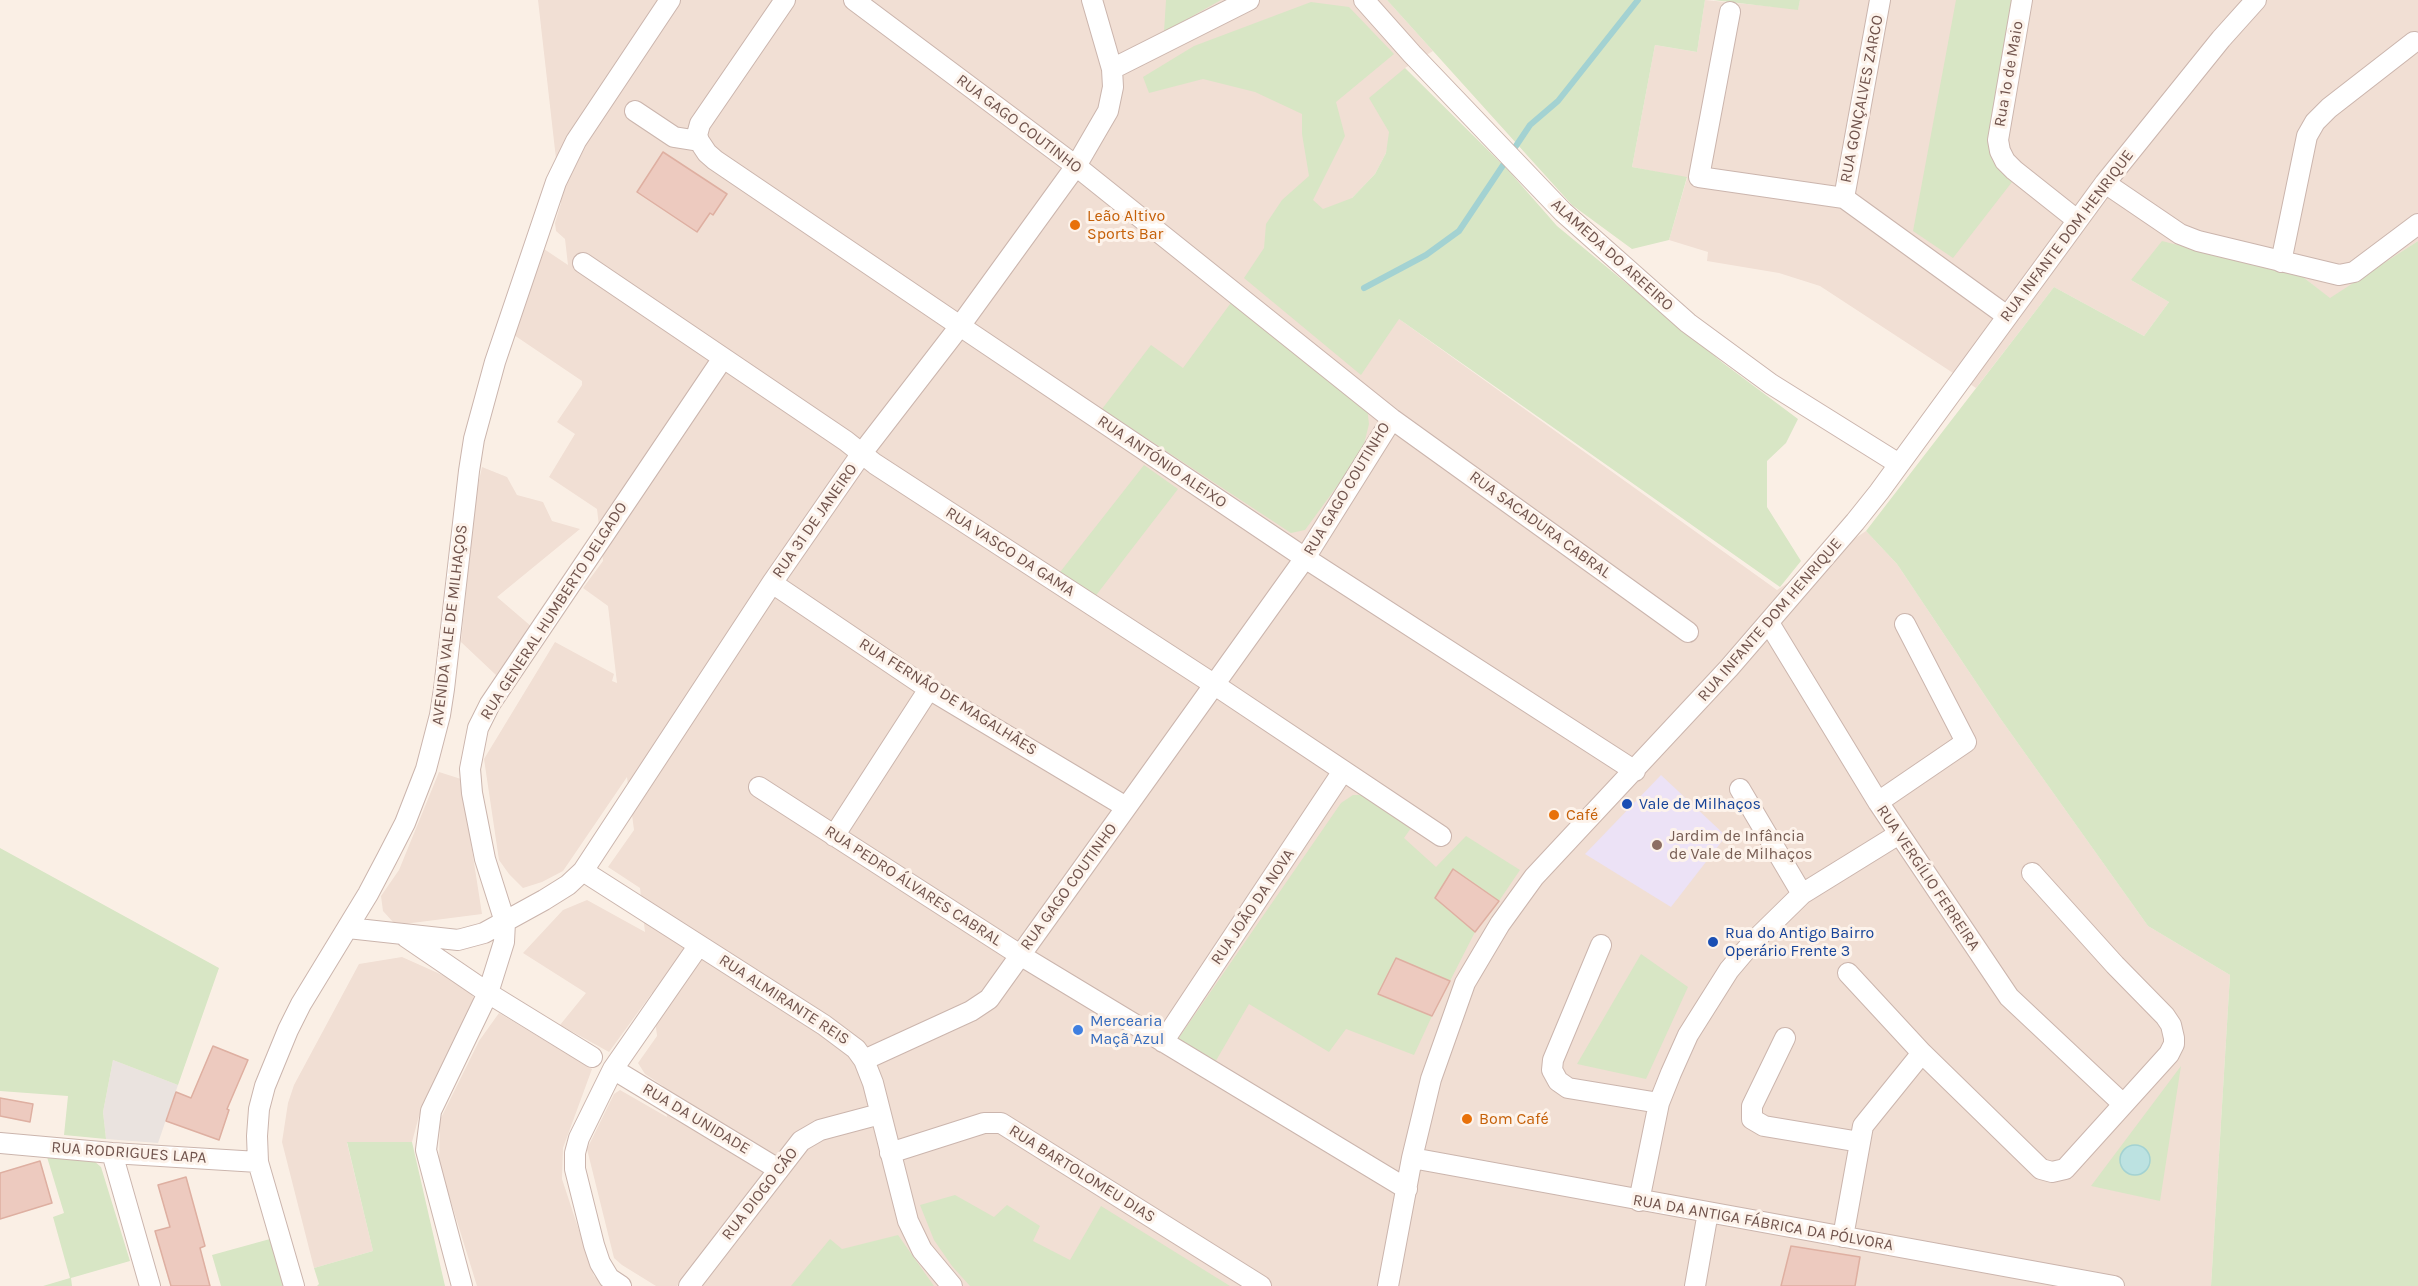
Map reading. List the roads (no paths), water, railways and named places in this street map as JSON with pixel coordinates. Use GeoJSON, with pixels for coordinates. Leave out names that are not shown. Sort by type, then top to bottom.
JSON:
{"type":"FeatureCollection","features":[{"type":"Feature","properties":{"kind":"street","name":"AVENIDA VALE DE MILHAÇOS"},"geometry":{"type":"LineString","coordinates":[[294,1286],[258,1162],[259,1109],[276,1056],[301,1004],[368,894],[405,823],[426,769],[435,739],[444,689],[474,439],[495,362],[556,182],[565,159],[576,141],[670,0]]}},
{"type":"Feature","properties":{"kind":"street"},"geometry":{"type":"LineString","coordinates":[[635,111],[674,137],[699,141],[697,135],[700,124],[784,0]]}},
{"type":"Feature","properties":{"kind":"street","name":"RUA GAGO COUTINHO"},"geometry":{"type":"LineString","coordinates":[[854,0],[1076,166],[1392,419],[1305,558],[993,994],[984,1003],[864,1060]]}},
{"type":"Feature","properties":{"kind":"street","name":"RUA 31 DE JANEIRO"},"geometry":{"type":"LineString","coordinates":[[348,928],[404,936],[458,940],[484,933],[505,922],[560,890],[583,871],[772,583],[862,453],[960,326],[1076,166],[1108,111],[1113,87],[1112,69],[1092,0]]}},
{"type":"Feature","properties":{"kind":"street"},"geometry":{"type":"LineString","coordinates":[[1112,69],[1249,0]]}},
{"type":"Feature","properties":{"kind":"street","name":"ALAMEDA DO AREEIRO"},"geometry":{"type":"LineString","coordinates":[[1364,0],[1412,54],[1563,212],[1679,316],[1771,384],[1899,464]]}},
{"type":"Feature","properties":{"kind":"street","name":"RUA GONÇALVES ZARCO"},"geometry":{"type":"LineString","coordinates":[[1844,198],[1880,0]]}},
{"type":"Feature","properties":{"kind":"street","name":"Rua 1º de Maio"},"geometry":{"type":"LineString","coordinates":[[2022,0],[1998,140],[2000,151],[2005,161],[2014,170],[2078,220]]}},
{"type":"Feature","properties":{"kind":"street","name":"RUA INFANTE DOM HENRIQUE"},"geometry":{"type":"LineString","coordinates":[[1388,1286],[1412,1158],[1431,1079],[1465,983],[1500,924],[1534,877],[1635,771],[1769,623],[1862,514],[2105,183],[2221,39],[2256,0]]}},
{"type":"Feature","properties":{"kind":"street"},"geometry":{"type":"LineString","coordinates":[[1730,12],[1699,177],[1844,198],[2007,315]]}},
{"type":"Feature","properties":{"kind":"street"},"geometry":{"type":"LineString","coordinates":[[2281,262],[2307,136],[2329,108],[2414,42]]}},
{"type":"Feature","properties":{"kind":"street","name":"RUA ANTÓNIO ALEIXO"},"geometry":{"type":"LineString","coordinates":[[699,141],[715,160],[960,326],[1305,558],[1635,771]]}},
{"type":"Feature","properties":{"kind":"street"},"geometry":{"type":"LineString","coordinates":[[2105,183],[2180,234],[2198,241],[2339,275],[2354,272],[2418,224]]}},
{"type":"Feature","properties":{"kind":"street","name":"RUA VASCO DA GAMA"},"geometry":{"type":"LineString","coordinates":[[583,263],[846,441],[885,471],[1215,685],[1441,836]]}},
{"type":"Feature","properties":{"kind":"street","name":"RUA GENERAL HUMBERTO DELGADO"},"geometry":{"type":"LineString","coordinates":[[505,922],[485,859],[471,793],[470,769],[478,728],[490,704],[723,358]]}},
{"type":"Feature","properties":{"kind":"street","name":"RUA SACADURA CABRAL"},"geometry":{"type":"LineString","coordinates":[[1392,419],[1688,632]]}},
{"type":"Feature","properties":{"kind":"street","name":"RUA FERNÃO DE MAGALHÃES"},"geometry":{"type":"LineString","coordinates":[[772,583],[929,689],[1126,807]]}},
{"type":"Feature","properties":{"kind":"street","name":"RUA VERGÍLIO FERREIRA"},"geometry":{"type":"LineString","coordinates":[[1769,623],[1878,802],[2014,1003],[2124,1104]]}},
{"type":"Feature","properties":{"kind":"street"},"geometry":{"type":"LineString","coordinates":[[1878,802],[1966,742],[1905,624]]}},
{"type":"Feature","properties":{"kind":"street"},"geometry":{"type":"LineString","coordinates":[[834,836],[929,689]]}},
{"type":"Feature","properties":{"kind":"street","name":"RUA JOÃO DA NOVA"},"geometry":{"type":"LineString","coordinates":[[1163,1042],[1343,771]]}},
{"type":"Feature","properties":{"kind":"street","name":"RUA PEDRO ÁLVARES CABRAL"},"geometry":{"type":"LineString","coordinates":[[759,788],[1020,955],[1407,1189]]}},
{"type":"Feature","properties":{"kind":"street"},"geometry":{"type":"LineString","coordinates":[[1740,789],[1802,894]]}},
{"type":"Feature","properties":{"kind":"street"},"geometry":{"type":"LineString","coordinates":[[1639,1201],[1659,1103],[1688,1035],[1711,996],[1751,944],[1802,894],[1899,834]]}},
{"type":"Feature","properties":{"kind":"street","name":"RUA ALMIRANTE REIS"},"geometry":{"type":"LineString","coordinates":[[583,871],[844,1038],[856,1049],[864,1060],[873,1083],[908,1221],[922,1250],[952,1286]]}},
{"type":"Feature","properties":{"kind":"street"},"geometry":{"type":"LineString","coordinates":[[1848,973],[1922,1053],[2044,1171],[2056,1172],[2068,1166],[2169,1054],[2174,1044],[2171,1025],[2165,1016],[2115,965],[2032,873]]}},
{"type":"Feature","properties":{"kind":"street"},"geometry":{"type":"LineString","coordinates":[[462,1286],[426,1150],[431,1111],[488,993],[504,942],[505,922]]}},
{"type":"Feature","properties":{"kind":"street","name":"RUA 31 DE JANEIRO"},"geometry":{"type":"LineString","coordinates":[[404,936],[488,993],[592,1057]]}},
{"type":"Feature","properties":{"kind":"street"},"geometry":{"type":"LineString","coordinates":[[621,1286],[609,1278],[600,1263],[575,1169],[575,1154],[579,1138],[614,1069],[699,945]]}},
{"type":"Feature","properties":{"kind":"street"},"geometry":{"type":"LineString","coordinates":[[1601,945],[1553,1060],[1552,1070],[1558,1081],[1568,1088],[1659,1103]]}},
{"type":"Feature","properties":{"kind":"street"},"geometry":{"type":"LineString","coordinates":[[1785,1038],[1752,1106],[1752,1119],[1764,1126],[1860,1142]]}},
{"type":"Feature","properties":{"kind":"street"},"geometry":{"type":"LineString","coordinates":[[1843,1237],[1863,1126],[1922,1053]]}},
{"type":"Feature","properties":{"kind":"street","name":"RUA DA UNIDADE"},"geometry":{"type":"LineString","coordinates":[[614,1069],[778,1169]]}},
{"type":"Feature","properties":{"kind":"street","name":"RUA DIOGO CÃO"},"geometry":{"type":"LineString","coordinates":[[689,1286],[801,1141],[810,1134],[880,1114]]}},
{"type":"Feature","properties":{"kind":"street","name":"RUA BARTOLOMEU DIAS"},"geometry":{"type":"LineString","coordinates":[[890,1154],[984,1123],[1001,1123],[1261,1286]]}},
{"type":"Feature","properties":{"kind":"street","name":"RUA RODRIGUES LAPA"},"geometry":{"type":"LineString","coordinates":[[0,1143],[258,1162]]}},
{"type":"Feature","properties":{"kind":"street"},"geometry":{"type":"LineString","coordinates":[[112,1153],[150,1286]]}},
{"type":"Feature","properties":{"kind":"street","name":"RUA DA ANTIGA FÁBRICA DA PÓLVORA"},"geometry":{"type":"LineString","coordinates":[[1412,1158],[2114,1286]]}},
{"type":"Feature","properties":{"kind":"street"},"geometry":{"type":"LineString","coordinates":[[1695,1286],[1708,1212]]}},
{"type":"Feature","properties":{"kind":"water"},"geometry":{"type":"Polygon","coordinates":[[[2135,1145],[2145,1150],[2150,1160],[2145,1170],[2135,1175],[2125,1170],[2120,1160],[2125,1150],[2135,1145]]]}},
{"type":"Feature","properties":{"kind":"waterway"},"geometry":{"type":"LineString","coordinates":[[1364,288],[1426,255],[1459,231],[1530,125],[1558,101],[1638,0]]}},
{"type":"Feature","properties":{"kind":"place","name":"Leão Altivo Sports Bar"},"geometry":{"type":"Point","coordinates":[1075,225]}},
{"type":"Feature","properties":{"kind":"place","name":"Vale de Milhaços"},"geometry":{"type":"Point","coordinates":[1627,804]}},
{"type":"Feature","properties":{"kind":"place","name":"Café"},"geometry":{"type":"Point","coordinates":[1554,815]}},
{"type":"Feature","properties":{"kind":"place","name":"Jardim de Infância de Vale de Milhaços"},"geometry":{"type":"Point","coordinates":[1657,845]}},
{"type":"Feature","properties":{"kind":"place","name":"Rua do Antigo Bairro Operário Frente 3"},"geometry":{"type":"Point","coordinates":[1713,942]}},
{"type":"Feature","properties":{"kind":"place","name":"Mercearia Maçã Azul"},"geometry":{"type":"Point","coordinates":[1078,1030]}},
{"type":"Feature","properties":{"kind":"place","name":"Bom Café"},"geometry":{"type":"Point","coordinates":[1467,1119]}}]}
